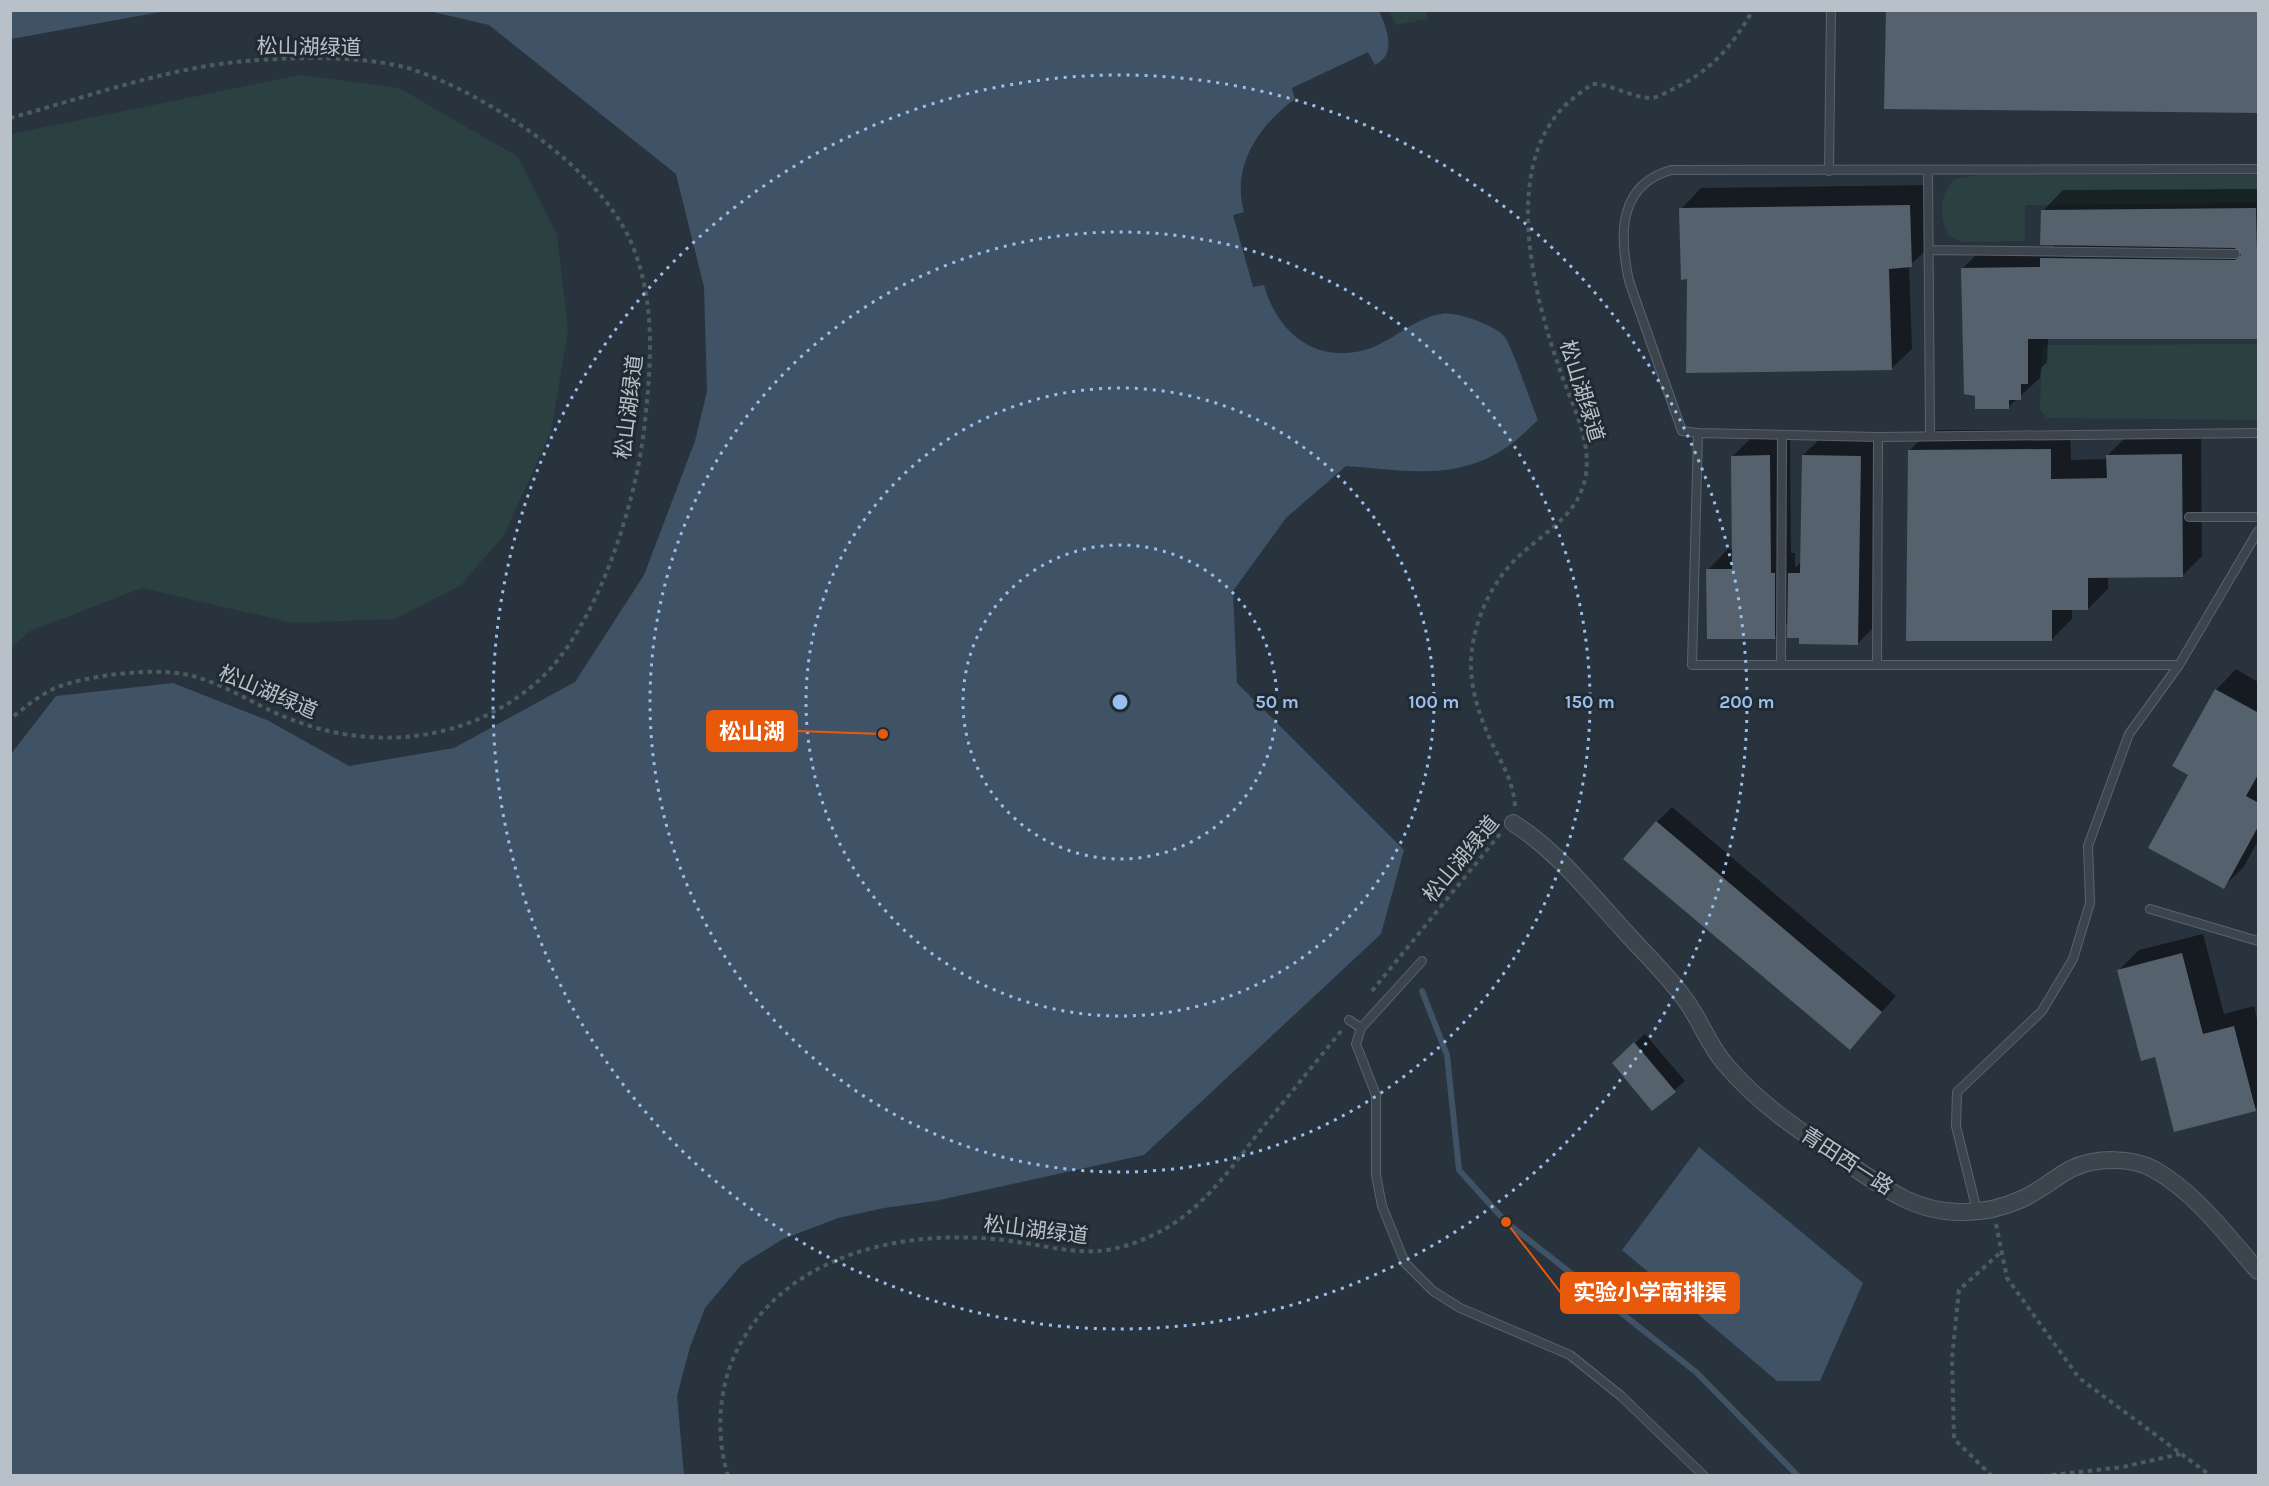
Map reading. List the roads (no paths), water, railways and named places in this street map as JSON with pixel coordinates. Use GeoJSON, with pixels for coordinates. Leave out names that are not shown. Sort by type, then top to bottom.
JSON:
{"type":"FeatureCollection","features":[{"type":"Feature","properties":{"kind":"street","name":"青田西一路"},"geometry":{"type":"LineString","coordinates":[[1513,823],[1537,838],[1562,861],[1672,983],[1690,1006],[1719,1057],[1768,1106],[1902,1198],[1947,1212],[1985,1210],[2033,1194],[2078,1166],[2105,1161],[2132,1162],[2154,1169],[2176,1186],[2259,1271]]}},
{"type":"Feature","properties":{"kind":"lane"},"geometry":{"type":"LineString","coordinates":[[1829,171],[1831,10]]}},
{"type":"Feature","properties":{"kind":"lane"},"geometry":{"type":"LineString","coordinates":[[2259,169],[1671,170],[1654,175],[1631,198],[1623,237],[1629,281],[1682,431],[1878,437],[2259,433]]}},
{"type":"Feature","properties":{"kind":"lane"},"geometry":{"type":"LineString","coordinates":[[1928,171],[1930,436]]}},
{"type":"Feature","properties":{"kind":"lane"},"geometry":{"type":"LineString","coordinates":[[1929,250],[2235,254]]}},
{"type":"Feature","properties":{"kind":"lane"},"geometry":{"type":"LineString","coordinates":[[1698,433],[1692,665],[1781,663],[2179,665]]}},
{"type":"Feature","properties":{"kind":"lane"},"geometry":{"type":"LineString","coordinates":[[1781,663],[1782,435]]}},
{"type":"Feature","properties":{"kind":"lane"},"geometry":{"type":"LineString","coordinates":[[1877,664],[1878,437]]}},
{"type":"Feature","properties":{"kind":"lane"},"geometry":{"type":"LineString","coordinates":[[2188,517],[2259,517]]}},
{"type":"Feature","properties":{"kind":"lane"},"geometry":{"type":"LineString","coordinates":[[1985,1210],[1956,1126],[1957,1092],[2042,1011],[2073,959],[2090,903],[2088,846],[2129,734],[2179,665],[2259,531]]}},
{"type":"Feature","properties":{"kind":"lane"},"geometry":{"type":"LineString","coordinates":[[2150,909],[2259,941]]}},
{"type":"Feature","properties":{"kind":"lane"},"geometry":{"type":"LineString","coordinates":[[1422,961],[1362,1028],[1356,1044],[1376,1095],[1376,1175],[1382,1206],[1405,1263],[1433,1292],[1460,1308],[1570,1355],[1621,1396],[1704,1476]]}},
{"type":"Feature","properties":{"kind":"lane"},"geometry":{"type":"LineString","coordinates":[[1349,1020],[1362,1028]]}},
{"type":"Feature","properties":{"kind":"water"},"geometry":{"type":"Polygon","coordinates":[[[11,10],[165,10],[166,11],[11,39],[11,10]]]}},
{"type":"Feature","properties":{"kind":"water"},"geometry":{"type":"Polygon","coordinates":[[[429,11],[1379,11],[1388,40],[1386,54],[1382,60],[1375,65],[1368,52],[1292,88],[1295,99],[1270,121],[1251,148],[1241,179],[1244,212],[1233,215],[1253,287],[1264,285],[1270,303],[1290,332],[1303,342],[1334,353],[1352,353],[1371,348],[1422,320],[1441,314],[1456,315],[1484,323],[1499,332],[1507,341],[1538,420],[1507,447],[1488,458],[1469,465],[1429,471],[1346,466],[1286,518],[1233,591],[1237,683],[1404,850],[1381,934],[1144,1155],[935,1201],[884,1208],[838,1218],[783,1239],[741,1265],[705,1308],[690,1347],[677,1396],[684,1475],[11,1475],[11,754],[56,696],[173,683],[269,721],[349,766],[454,748],[575,682],[644,575],[695,441],[707,391],[704,287],[676,174],[489,25],[429,11]]]}},
{"type":"Feature","properties":{"kind":"water"},"geometry":{"type":"Polygon","coordinates":[[[1699,1147],[1863,1283],[1820,1381],[1777,1381],[1622,1250],[1699,1147]]]}},
{"type":"Feature","properties":{"kind":"waterway"},"geometry":{"type":"LineString","coordinates":[[1422,991],[1447,1055],[1459,1170],[1506,1222],[1696,1372],[1798,1476]]}},
{"type":"Feature","properties":{"kind":"place","name":"松山湖"},"geometry":{"type":"Point","coordinates":[883,734]}},
{"type":"Feature","properties":{"kind":"place","name":"实验小学南排渠"},"geometry":{"type":"Point","coordinates":[1506,1222]}}]}
